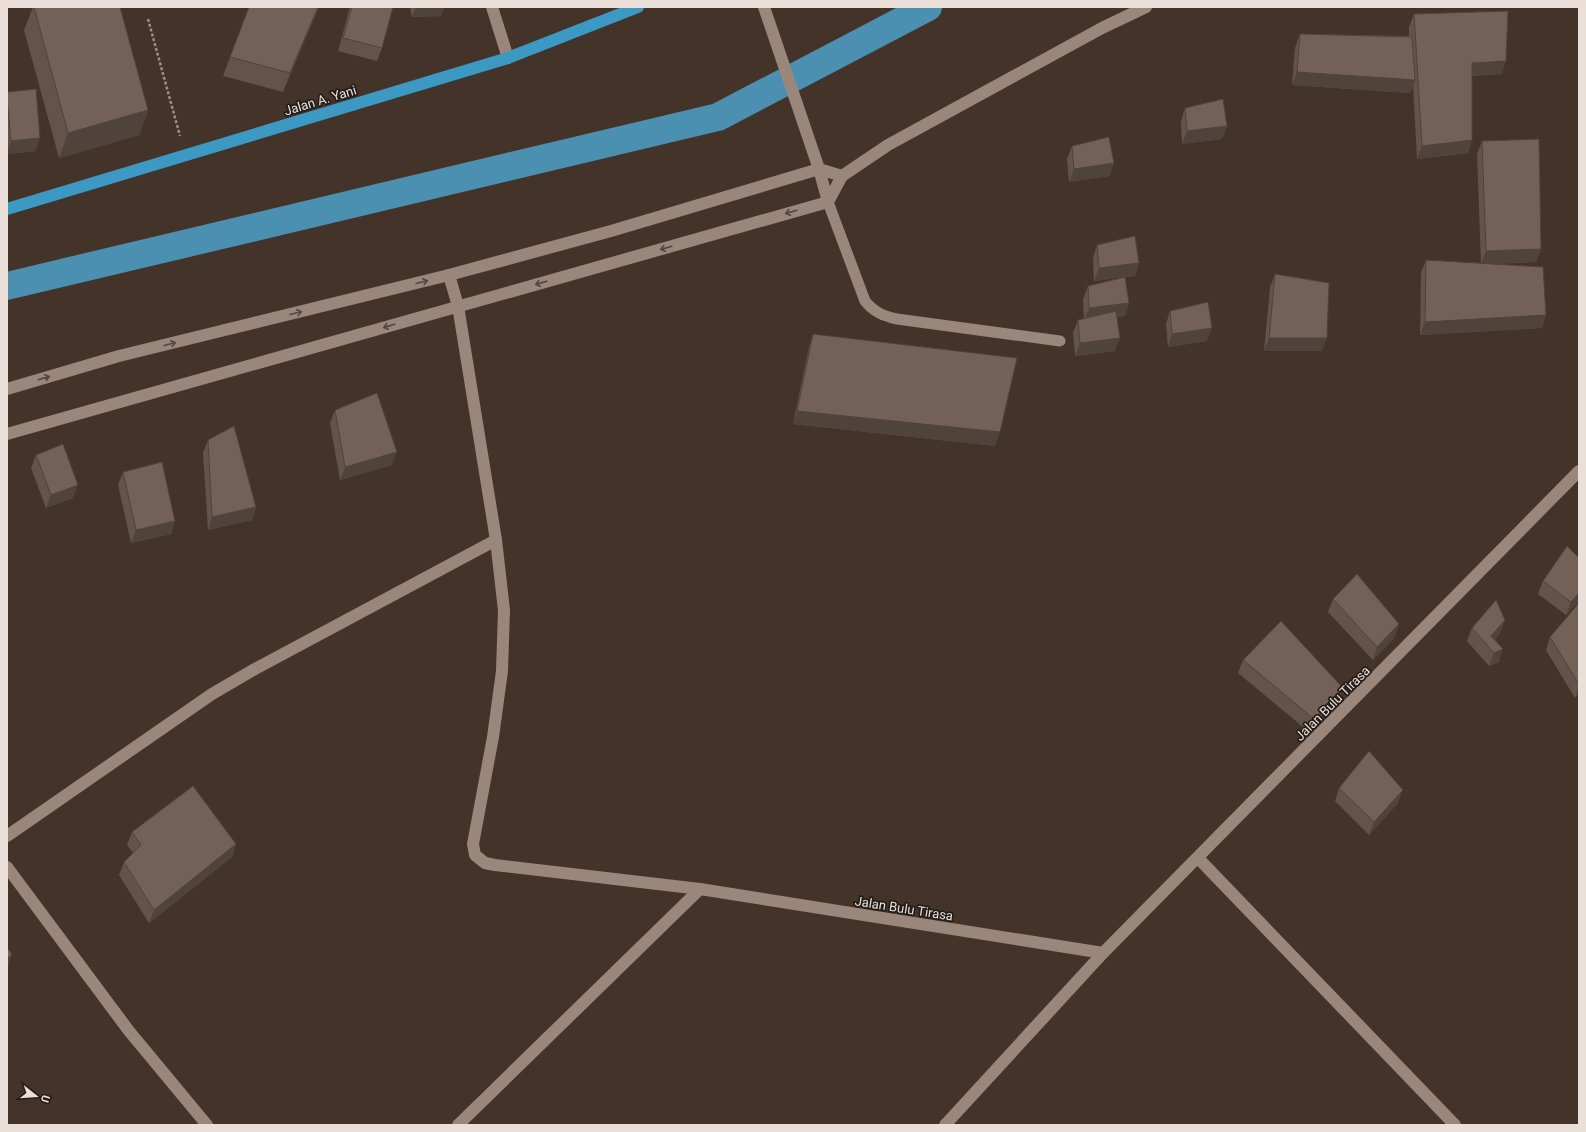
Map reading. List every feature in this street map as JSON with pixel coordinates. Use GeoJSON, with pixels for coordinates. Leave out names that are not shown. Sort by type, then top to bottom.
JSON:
{"type":"FeatureCollection","features":[{"type":"Feature","properties":{"kind":"highway","name":"Jalan A. Yani"},"geometry":{"type":"LineString","coordinates":[[7,209],[508,58],[638,7]]}},
{"type":"Feature","properties":{"kind":"street"},"geometry":{"type":"LineString","coordinates":[[492,7],[508,58]]}},
{"type":"Feature","properties":{"kind":"street"},"geometry":{"type":"LineString","coordinates":[[764,7],[820,169],[828,202]]}},
{"type":"Feature","properties":{"kind":"street"},"geometry":{"type":"LineString","coordinates":[[7,434],[828,202],[842,176],[888,145],[1102,28],[1146,7]]}},
{"type":"Feature","properties":{"kind":"street"},"geometry":{"type":"LineString","coordinates":[[7,389],[119,356],[449,275],[611,230],[820,169],[842,176]]}},
{"type":"Feature","properties":{"kind":"street"},"geometry":{"type":"LineString","coordinates":[[7,836],[218,691],[255,669],[496,540],[458,306],[449,275]]}},
{"type":"Feature","properties":{"kind":"street","name":"Jalan Bulu Tirasa"},"geometry":{"type":"LineString","coordinates":[[945,1125],[1103,953],[1579,471]]}},
{"type":"Feature","properties":{"kind":"street","name":"Jalan Bulu Tirasa"},"geometry":{"type":"LineString","coordinates":[[496,540],[504,610],[502,671],[493,737],[473,844],[475,855],[485,863],[700,889],[1103,953]]}},
{"type":"Feature","properties":{"kind":"street"},"geometry":{"type":"LineString","coordinates":[[1198,858],[1455,1125]]}},
{"type":"Feature","properties":{"kind":"street"},"geometry":{"type":"LineString","coordinates":[[7,867],[129,1031],[207,1125]]}},
{"type":"Feature","properties":{"kind":"street"},"geometry":{"type":"LineString","coordinates":[[458,1125],[700,889]]}},
{"type":"Feature","properties":{"kind":"lane"},"geometry":{"type":"LineString","coordinates":[[828,202],[865,301],[872,310],[897,320],[1060,341]]}},
{"type":"Feature","properties":{"kind":"path"},"geometry":{"type":"LineString","coordinates":[[148,19],[185,156]]}},
{"type":"Feature","properties":{"kind":"building"},"geometry":{"type":"Polygon","coordinates":[[[34,7],[120,7],[148,110],[68,133],[34,7]]]}},
{"type":"Feature","properties":{"kind":"building"},"geometry":{"type":"Polygon","coordinates":[[[249,7],[318,7],[290,73],[230,57],[249,7]]]}},
{"type":"Feature","properties":{"kind":"building"},"geometry":{"type":"Polygon","coordinates":[[[352,7],[393,7],[382,48],[343,38],[352,7]]]}},
{"type":"Feature","properties":{"kind":"building"},"geometry":{"type":"Polygon","coordinates":[[[1508,11],[1506,61],[1472,63],[1472,140],[1422,146],[1414,14],[1508,11]]]}},
{"type":"Feature","properties":{"kind":"building"},"geometry":{"type":"Polygon","coordinates":[[[1300,34],[1412,37],[1415,80],[1297,72],[1300,34]]]}},
{"type":"Feature","properties":{"kind":"building"},"geometry":{"type":"Polygon","coordinates":[[[36,89],[40,138],[11,141],[7,92],[36,89]]]}},
{"type":"Feature","properties":{"kind":"building"},"geometry":{"type":"Polygon","coordinates":[[[1223,99],[1227,126],[1187,131],[1185,108],[1223,99]]]}},
{"type":"Feature","properties":{"kind":"building"},"geometry":{"type":"Polygon","coordinates":[[[1109,137],[1114,163],[1074,169],[1072,146],[1109,137]]]}},
{"type":"Feature","properties":{"kind":"building"},"geometry":{"type":"Polygon","coordinates":[[[1539,139],[1541,249],[1486,251],[1482,141],[1539,139]]]}},
{"type":"Feature","properties":{"kind":"building"},"geometry":{"type":"Polygon","coordinates":[[[1135,236],[1139,263],[1099,268],[1097,245],[1135,236]]]}},
{"type":"Feature","properties":{"kind":"building"},"geometry":{"type":"Polygon","coordinates":[[[1426,260],[1543,267],[1546,315],[1425,322],[1426,260]]]}},
{"type":"Feature","properties":{"kind":"building"},"geometry":{"type":"Polygon","coordinates":[[[1275,274],[1329,283],[1327,338],[1269,338],[1275,274]]]}},
{"type":"Feature","properties":{"kind":"building"},"geometry":{"type":"Polygon","coordinates":[[[1125,277],[1129,303],[1089,308],[1088,286],[1125,277]]]}},
{"type":"Feature","properties":{"kind":"building"},"geometry":{"type":"Polygon","coordinates":[[[1208,302],[1212,328],[1172,334],[1170,311],[1208,302]]]}},
{"type":"Feature","properties":{"kind":"building"},"geometry":{"type":"Polygon","coordinates":[[[1116,311],[1120,338],[1080,343],[1078,320],[1116,311]]]}},
{"type":"Feature","properties":{"kind":"building"},"geometry":{"type":"Polygon","coordinates":[[[813,334],[1017,358],[1000,432],[797,411],[813,334]]]}},
{"type":"Feature","properties":{"kind":"building"},"geometry":{"type":"Polygon","coordinates":[[[377,393],[397,452],[345,467],[335,410],[377,393]]]}},
{"type":"Feature","properties":{"kind":"building"},"geometry":{"type":"Polygon","coordinates":[[[234,426],[256,507],[212,517],[208,440],[234,426]]]}},
{"type":"Feature","properties":{"kind":"building"},"geometry":{"type":"Polygon","coordinates":[[[63,444],[78,485],[51,495],[36,455],[63,444]]]}},
{"type":"Feature","properties":{"kind":"building"},"geometry":{"type":"Polygon","coordinates":[[[162,462],[175,521],[136,530],[123,472],[162,462]]]}},
{"type":"Feature","properties":{"kind":"building"},"geometry":{"type":"Polygon","coordinates":[[[1567,546],[1579,558],[1579,593],[1571,602],[1543,581],[1567,546]]]}},
{"type":"Feature","properties":{"kind":"building"},"geometry":{"type":"Polygon","coordinates":[[[1357,574],[1399,624],[1377,647],[1333,599],[1357,574]]]}},
{"type":"Feature","properties":{"kind":"building"},"geometry":{"type":"Polygon","coordinates":[[[1496,600],[1505,620],[1491,636],[1503,649],[1494,653],[1472,628],[1496,600]]]}},
{"type":"Feature","properties":{"kind":"building"},"geometry":{"type":"Polygon","coordinates":[[[1578,604],[1579,606],[1579,684],[1550,637],[1578,604]]]}},
{"type":"Feature","properties":{"kind":"building"},"geometry":{"type":"Polygon","coordinates":[[[1281,621],[1343,688],[1314,719],[1243,660],[1281,621]]]}},
{"type":"Feature","properties":{"kind":"building"},"geometry":{"type":"Polygon","coordinates":[[[1369,751],[1403,790],[1374,822],[1339,788],[1369,751]]]}},
{"type":"Feature","properties":{"kind":"building"},"geometry":{"type":"Polygon","coordinates":[[[193,786],[236,844],[154,910],[124,862],[141,845],[132,832],[193,786]]]}},
{"type":"Feature","properties":{"kind":"building"},"geometry":{"type":"Polygon","coordinates":[[[7,948],[12,954],[7,959],[7,948]]]}},
{"type":"Feature","properties":{"kind":"waterway"},"geometry":{"type":"LineString","coordinates":[[7,286],[718,117],[928,7]]}}]}
